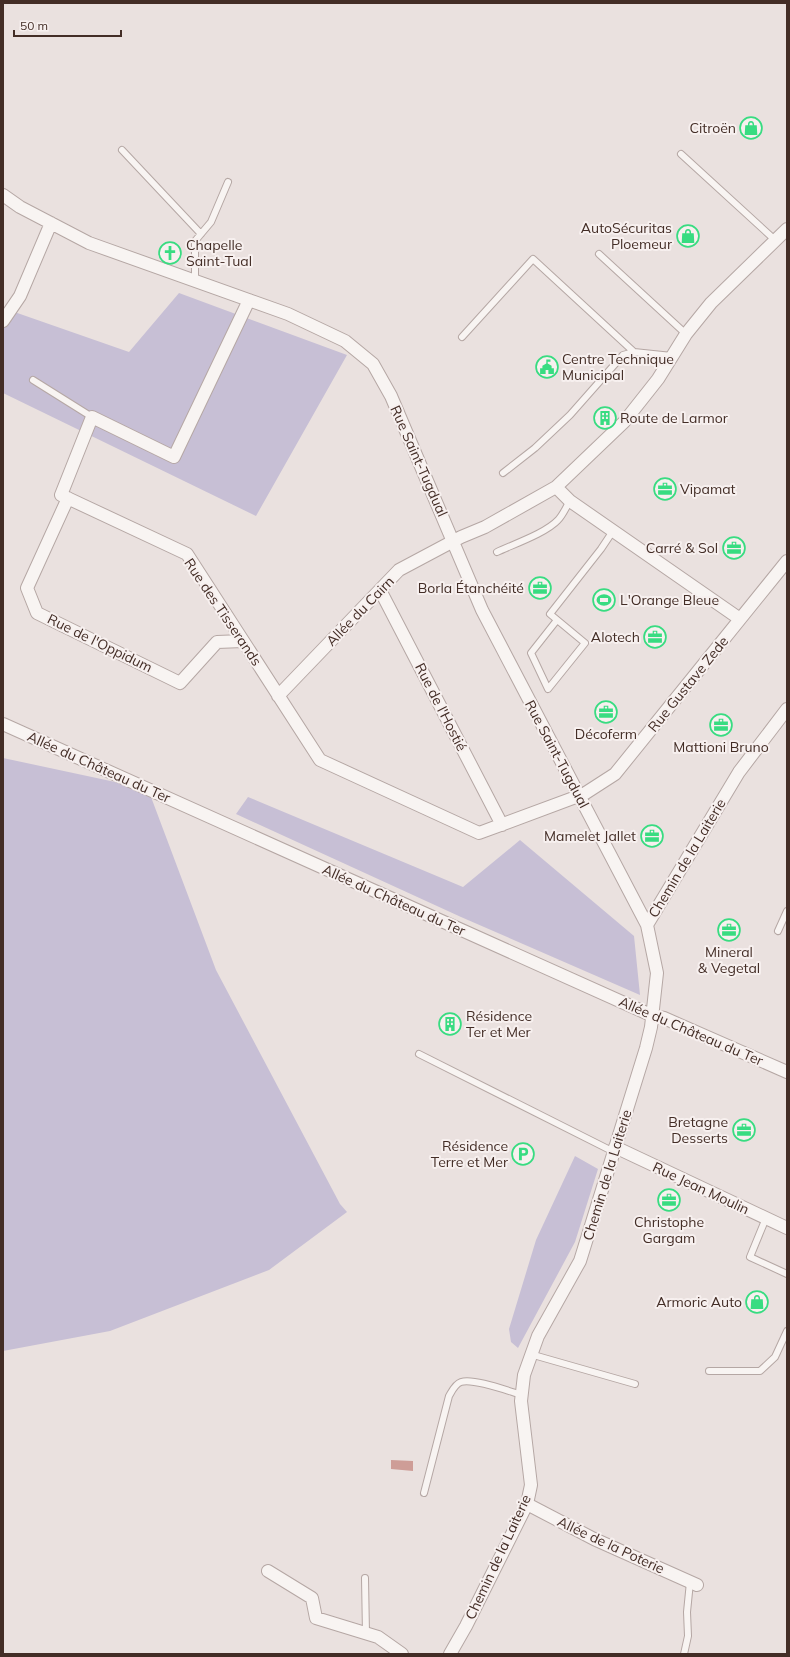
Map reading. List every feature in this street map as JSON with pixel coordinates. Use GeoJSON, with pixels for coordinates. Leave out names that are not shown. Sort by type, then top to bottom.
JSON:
{"type":"FeatureCollection","features":[{"type":"Feature","properties":{"kind":"street","name":"Rue Saint-Tugdual"},"geometry":{"type":"LineString","coordinates":[[3,195],[20,207],[89,243],[288,314],[345,341],[373,364],[391,396],[454,540],[482,610],[647,925]]}},
{"type":"Feature","properties":{"kind":"street"},"geometry":{"type":"LineString","coordinates":[[3,321],[20,296],[51,223]]}},
{"type":"Feature","properties":{"kind":"street","name":"Allée du Cairn"},"geometry":{"type":"LineString","coordinates":[[278,696],[399,570],[454,540],[485,527],[556,487],[624,422],[658,379],[686,334],[711,303],[787,229]]}},
{"type":"Feature","properties":{"kind":"street"},"geometry":{"type":"LineString","coordinates":[[68,498],[61,495],[92,417],[174,457],[249,300]]}},
{"type":"Feature","properties":{"kind":"street"},"geometry":{"type":"LineString","coordinates":[[556,487],[570,501],[740,619]]}},
{"type":"Feature","properties":{"kind":"street","name":"Rue des Tisserands"},"geometry":{"type":"LineString","coordinates":[[68,498],[187,554],[320,760],[479,833],[579,796]]}},
{"type":"Feature","properties":{"kind":"street","name":"Rue de l'Oppidum"},"geometry":{"type":"LineString","coordinates":[[68,498],[28,588],[37,613],[180,683],[217,642],[243,642]]}},
{"type":"Feature","properties":{"kind":"street","name":"Rue Gustave Zede"},"geometry":{"type":"LineString","coordinates":[[579,796],[615,774],[787,561]]}},
{"type":"Feature","properties":{"kind":"street","name":"Rue de l'Hostié"},"geometry":{"type":"LineString","coordinates":[[380,590],[502,825]]}},
{"type":"Feature","properties":{"kind":"street","name":"Chemin de la Laiterie"},"geometry":{"type":"LineString","coordinates":[[450,1654],[466,1626],[527,1504],[531,1485],[522,1395],[524,1375],[530,1354],[538,1336],[580,1261],[646,1048],[653,1016],[657,973],[647,925],[739,772],[787,709]]}},
{"type":"Feature","properties":{"kind":"street","name":"Allée du Château du Ter"},"geometry":{"type":"LineString","coordinates":[[3,724],[653,1016],[664,1018],[787,1072]]}},
{"type":"Feature","properties":{"kind":"street","name":"Rue Jean Moulin"},"geometry":{"type":"LineString","coordinates":[[615,1149],[787,1228]]}},
{"type":"Feature","properties":{"kind":"street","name":"Allée de la Poterie"},"geometry":{"type":"LineString","coordinates":[[527,1504],[594,1539],[693,1583]]}},
{"type":"Feature","properties":{"kind":"street"},"geometry":{"type":"LineString","coordinates":[[268,1571],[312,1598],[316,1618],[378,1637],[402,1654]]}},
{"type":"Feature","properties":{"kind":"lane"},"geometry":{"type":"LineString","coordinates":[[122,150],[201,234]]}},
{"type":"Feature","properties":{"kind":"lane"},"geometry":{"type":"LineString","coordinates":[[681,154],[775,240]]}},
{"type":"Feature","properties":{"kind":"lane"},"geometry":{"type":"LineString","coordinates":[[195,280],[195,241],[211,222],[228,182]]}},
{"type":"Feature","properties":{"kind":"lane"},"geometry":{"type":"LineString","coordinates":[[599,254],[686,334]]}},
{"type":"Feature","properties":{"kind":"lane"},"geometry":{"type":"LineString","coordinates":[[462,337],[533,259],[634,352]]}},
{"type":"Feature","properties":{"kind":"lane"},"geometry":{"type":"LineString","coordinates":[[503,473],[535,448],[570,415],[623,354],[634,352],[672,356]]}},
{"type":"Feature","properties":{"kind":"lane"},"geometry":{"type":"LineString","coordinates":[[34,380],[92,417]]}},
{"type":"Feature","properties":{"kind":"lane"},"geometry":{"type":"LineString","coordinates":[[497,552],[543,530],[554,523],[559,519],[570,501]]}},
{"type":"Feature","properties":{"kind":"lane"},"geometry":{"type":"LineString","coordinates":[[557,620],[531,653],[548,689],[585,643],[550,614],[601,549],[613,531]]}},
{"type":"Feature","properties":{"kind":"lane"},"geometry":{"type":"LineString","coordinates":[[778,931],[787,911]]}},
{"type":"Feature","properties":{"kind":"lane"},"geometry":{"type":"LineString","coordinates":[[419,1054],[615,1149]]}},
{"type":"Feature","properties":{"kind":"lane"},"geometry":{"type":"LineString","coordinates":[[766,1218],[750,1257],[787,1274]]}},
{"type":"Feature","properties":{"kind":"lane"},"geometry":{"type":"LineString","coordinates":[[709,1371],[760,1372],[775,1357],[787,1331]]}},
{"type":"Feature","properties":{"kind":"lane"},"geometry":{"type":"LineString","coordinates":[[530,1354],[635,1384]]}},
{"type":"Feature","properties":{"kind":"lane"},"geometry":{"type":"LineString","coordinates":[[424,1493],[449,1396],[453,1388],[460,1382],[477,1382],[522,1395]]}},
{"type":"Feature","properties":{"kind":"lane"},"geometry":{"type":"LineString","coordinates":[[365,1578],[366,1634]]}},
{"type":"Feature","properties":{"kind":"lane"},"geometry":{"type":"LineString","coordinates":[[684,1654],[688,1636],[687,1612],[693,1583]]}},
{"type":"Feature","properties":{"kind":"shaded area"},"geometry":{"type":"Polygon","coordinates":[[[179,293],[347,355],[256,516],[3,393],[3,308],[129,352],[179,293]]]}},
{"type":"Feature","properties":{"kind":"shaded area"},"geometry":{"type":"Polygon","coordinates":[[[3,758],[148,789],[216,970],[340,1204],[347,1212],[269,1270],[110,1331],[3,1351],[3,758]]]}},
{"type":"Feature","properties":{"kind":"shaded area"},"geometry":{"type":"Polygon","coordinates":[[[248,797],[463,887],[520,840],[634,936],[640,995],[461,917],[236,814],[248,797]]]}},
{"type":"Feature","properties":{"kind":"shaded area"},"geometry":{"type":"Polygon","coordinates":[[[575,1156],[598,1169],[575,1242],[518,1348],[511,1342],[509,1329],[536,1240],[575,1156]]]}},
{"type":"Feature","properties":{"kind":"shaded area"},"geometry":{"type":"Polygon","coordinates":[[[391,1460],[413,1461],[413,1471],[391,1469],[391,1460]]]}},
{"type":"Feature","properties":{"kind":"place","name":"Citroën"},"geometry":{"type":"Point","coordinates":[751,128]}},
{"type":"Feature","properties":{"kind":"place","name":"AutoSécuritas Ploemeur"},"geometry":{"type":"Point","coordinates":[688,236]}},
{"type":"Feature","properties":{"kind":"place","name":"Chapelle Saint-Tual"},"geometry":{"type":"Point","coordinates":[170,253]}},
{"type":"Feature","properties":{"kind":"place","name":"Centre Technique Municipal"},"geometry":{"type":"Point","coordinates":[547,367]}},
{"type":"Feature","properties":{"kind":"place","name":"Route de Larmor"},"geometry":{"type":"Point","coordinates":[605,418]}},
{"type":"Feature","properties":{"kind":"place","name":"Vipamat"},"geometry":{"type":"Point","coordinates":[665,489]}},
{"type":"Feature","properties":{"kind":"place","name":"Carré & Sol"},"geometry":{"type":"Point","coordinates":[734,548]}},
{"type":"Feature","properties":{"kind":"place","name":"Borla Étanchéité"},"geometry":{"type":"Point","coordinates":[540,588]}},
{"type":"Feature","properties":{"kind":"place","name":"L'Orange Bleue"},"geometry":{"type":"Point","coordinates":[604,600]}},
{"type":"Feature","properties":{"kind":"place","name":"Alotech"},"geometry":{"type":"Point","coordinates":[655,637]}},
{"type":"Feature","properties":{"kind":"place","name":"Décoferm"},"geometry":{"type":"Point","coordinates":[606,712]}},
{"type":"Feature","properties":{"kind":"place","name":"Mattioni Bruno"},"geometry":{"type":"Point","coordinates":[721,725]}},
{"type":"Feature","properties":{"kind":"place","name":"Mamelet Jallet"},"geometry":{"type":"Point","coordinates":[652,836]}},
{"type":"Feature","properties":{"kind":"place","name":"Mineral & Vegetal"},"geometry":{"type":"Point","coordinates":[729,930]}},
{"type":"Feature","properties":{"kind":"place","name":"Résidence Ter et Mer"},"geometry":{"type":"Point","coordinates":[450,1024]}},
{"type":"Feature","properties":{"kind":"place","name":"Bretagne Desserts"},"geometry":{"type":"Point","coordinates":[744,1130]}},
{"type":"Feature","properties":{"kind":"place","name":"Résidence Terre et Mer"},"geometry":{"type":"Point","coordinates":[523,1154]}},
{"type":"Feature","properties":{"kind":"place","name":"Christophe Gargam"},"geometry":{"type":"Point","coordinates":[669,1200]}},
{"type":"Feature","properties":{"kind":"place","name":"Armoric Auto"},"geometry":{"type":"Point","coordinates":[757,1302]}}]}
